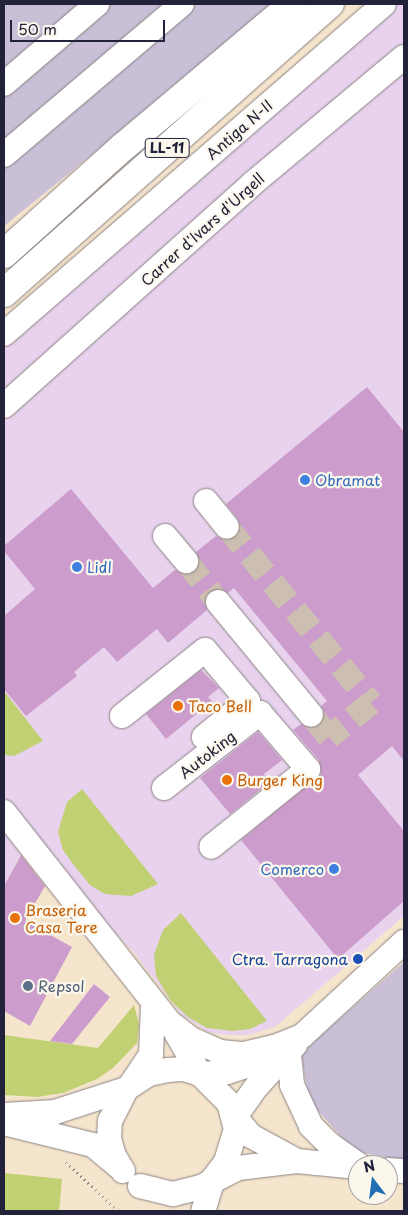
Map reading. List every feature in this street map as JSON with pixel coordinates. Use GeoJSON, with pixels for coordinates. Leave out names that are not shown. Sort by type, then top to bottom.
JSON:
{"type":"FeatureCollection","features":[{"type":"Feature","properties":{"kind":"highway","name":"LL-11"},"geometry":{"type":"LineString","coordinates":[[4,254],[124,147],[293,4]]}},
{"type":"Feature","properties":{"kind":"highway","name":"LL-11"},"geometry":{"type":"LineString","coordinates":[[4,293],[330,4]]}},
{"type":"Feature","properties":{"kind":"street"},"geometry":{"type":"LineString","coordinates":[[4,84],[97,4]]}},
{"type":"Feature","properties":{"kind":"street"},"geometry":{"type":"LineString","coordinates":[[4,155],[182,4]]}},
{"type":"Feature","properties":{"kind":"street","name":"Antiga N-II"},"geometry":{"type":"LineString","coordinates":[[4,334],[377,9],[392,4]]}},
{"type":"Feature","properties":{"kind":"street","name":"Carrer d'Ivars d'Urgell"},"geometry":{"type":"LineString","coordinates":[[4,406],[252,184],[404,57]]}},
{"type":"Feature","properties":{"kind":"street"},"geometry":{"type":"LineString","coordinates":[[206,501],[227,527]]}},
{"type":"Feature","properties":{"kind":"street"},"geometry":{"type":"LineString","coordinates":[[165,536],[186,561]]}},
{"type":"Feature","properties":{"kind":"street"},"geometry":{"type":"LineString","coordinates":[[218,602],[311,715]]}},
{"type":"Feature","properties":{"kind":"street","name":"Autoking"},"geometry":{"type":"LineString","coordinates":[[122,716],[205,650],[248,701],[165,778],[260,713],[308,769],[211,847]]}},
{"type":"Feature","properties":{"kind":"street"},"geometry":{"type":"LineString","coordinates":[[4,814],[106,939],[153,1005],[171,1024],[191,1039],[220,1052],[244,1054],[293,1044]]}},
{"type":"Feature","properties":{"kind":"street"},"geometry":{"type":"LineString","coordinates":[[203,1211],[213,1179],[226,1162],[233,1142],[235,1117],[257,1086],[293,1044],[404,942]]}},
{"type":"Feature","properties":{"kind":"street"},"geometry":{"type":"LineString","coordinates":[[153,1005],[151,1055],[116,1104],[110,1130],[114,1156],[131,1178],[172,1194],[189,1191],[238,1168],[297,1161],[348,1165]]}},
{"type":"Feature","properties":{"kind":"street"},"geometry":{"type":"LineString","coordinates":[[171,1024],[200,1074],[229,1103],[235,1117],[251,1136],[297,1161]]}},
{"type":"Feature","properties":{"kind":"street"},"geometry":{"type":"LineString","coordinates":[[4,1115],[55,1112],[129,1086],[149,1074],[168,1070],[184,1069],[200,1074],[253,1065],[293,1044]]}},
{"type":"Feature","properties":{"kind":"street"},"geometry":{"type":"LineString","coordinates":[[293,1044],[292,1085],[311,1126],[329,1144],[348,1158]]}},
{"type":"Feature","properties":{"kind":"street"},"geometry":{"type":"LineString","coordinates":[[4,1124],[92,1145],[169,1211]]}},
{"type":"Feature","properties":{"kind":"path"},"geometry":{"type":"LineString","coordinates":[[64,1156],[67,1164],[118,1211]]}},
{"type":"Feature","properties":{"kind":"shaded area"},"geometry":{"type":"Polygon","coordinates":[[[4,4],[278,4],[4,226],[4,4]]]}},
{"type":"Feature","properties":{"kind":"shaded area"},"geometry":{"type":"Polygon","coordinates":[[[392,4],[404,4],[404,916],[275,1027],[248,1035],[225,1035],[208,1032],[182,1015],[135,954],[4,813],[4,334],[392,4]]]}},
{"type":"Feature","properties":{"kind":"shaded area"},"geometry":{"type":"Polygon","coordinates":[[[4,831],[22,852],[4,886],[4,831]]]}},
{"type":"Feature","properties":{"kind":"shaded area"},"geometry":{"type":"Polygon","coordinates":[[[404,962],[404,1161],[398,1160],[398,1155],[374,1155],[354,1151],[309,1101],[301,1053],[404,962]]]}},
{"type":"Feature","properties":{"kind":"green space"},"geometry":{"type":"Polygon","coordinates":[[[4,691],[43,741],[14,756],[4,755],[4,691]]]}},
{"type":"Feature","properties":{"kind":"green space"},"geometry":{"type":"Polygon","coordinates":[[[82,789],[158,884],[131,896],[105,894],[90,885],[73,864],[63,850],[58,832],[67,802],[82,789]]]}},
{"type":"Feature","properties":{"kind":"green space"},"geometry":{"type":"Polygon","coordinates":[[[181,913],[267,1021],[250,1029],[233,1031],[207,1028],[188,1017],[171,1001],[156,976],[154,955],[163,930],[181,913]]]}},
{"type":"Feature","properties":{"kind":"green space"},"geometry":{"type":"Polygon","coordinates":[[[134,1005],[139,1024],[137,1043],[113,1068],[97,1079],[63,1093],[37,1097],[4,1095],[4,1035],[98,1048],[134,1005]]]}},
{"type":"Feature","properties":{"kind":"green space"},"geometry":{"type":"Polygon","coordinates":[[[4,1173],[62,1179],[59,1211],[4,1211],[4,1173]]]}},
{"type":"Feature","properties":{"kind":"building"},"geometry":{"type":"Polygon","coordinates":[[[367,387],[404,432],[404,761],[392,746],[358,775],[404,831],[404,901],[338,959],[241,840],[321,774],[319,760],[293,730],[301,724],[313,729],[320,725],[325,713],[321,706],[327,701],[234,588],[228,593],[216,588],[205,597],[207,610],[168,643],[157,629],[117,662],[104,647],[74,672],[77,676],[26,716],[4,689],[4,616],[35,589],[4,551],[4,546],[71,489],[153,588],[175,570],[189,574],[199,565],[196,552],[216,536],[229,541],[240,532],[238,519],[226,504],[367,387]]]}},
{"type":"Feature","properties":{"kind":"building","name":"Taco Bell"},"geometry":{"type":"Polygon","coordinates":[[[201,670],[219,688],[208,697],[212,701],[166,739],[146,714],[201,670]]]}},
{"type":"Feature","properties":{"kind":"building"},"geometry":{"type":"Polygon","coordinates":[[[258,732],[282,760],[264,774],[267,784],[230,814],[200,778],[258,732]]]}},
{"type":"Feature","properties":{"kind":"building"},"geometry":{"type":"Polygon","coordinates":[[[21,855],[45,886],[25,921],[72,947],[30,1026],[4,1011],[4,886],[21,855]]]}},
{"type":"Feature","properties":{"kind":"building"},"geometry":{"type":"Polygon","coordinates":[[[94,984],[110,997],[72,1044],[50,1041],[94,984]]]}},
{"type":"Feature","properties":{"kind":"tunnel"},"geometry":{"type":"LineString","coordinates":[[227,527],[371,703],[329,737],[311,715]]}},
{"type":"Feature","properties":{"kind":"tunnel"},"geometry":{"type":"LineString","coordinates":[[186,561],[218,602]]}},
{"type":"Feature","properties":{"kind":"place","name":"Obramat"},"geometry":{"type":"Point","coordinates":[305,480]}},
{"type":"Feature","properties":{"kind":"place","name":"Lidl"},"geometry":{"type":"Point","coordinates":[77,567]}},
{"type":"Feature","properties":{"kind":"place","name":"Taco Bell"},"geometry":{"type":"Point","coordinates":[178,706]}},
{"type":"Feature","properties":{"kind":"place","name":"Burger King"},"geometry":{"type":"Point","coordinates":[227,780]}},
{"type":"Feature","properties":{"kind":"place","name":"Comerco"},"geometry":{"type":"Point","coordinates":[334,869]}},
{"type":"Feature","properties":{"kind":"place","name":"Braseria Casa Tere"},"geometry":{"type":"Point","coordinates":[15,918]}},
{"type":"Feature","properties":{"kind":"place","name":"Ctra. Tarragona"},"geometry":{"type":"Point","coordinates":[358,959]}},
{"type":"Feature","properties":{"kind":"place","name":"Repsol"},"geometry":{"type":"Point","coordinates":[28,986]}}]}
